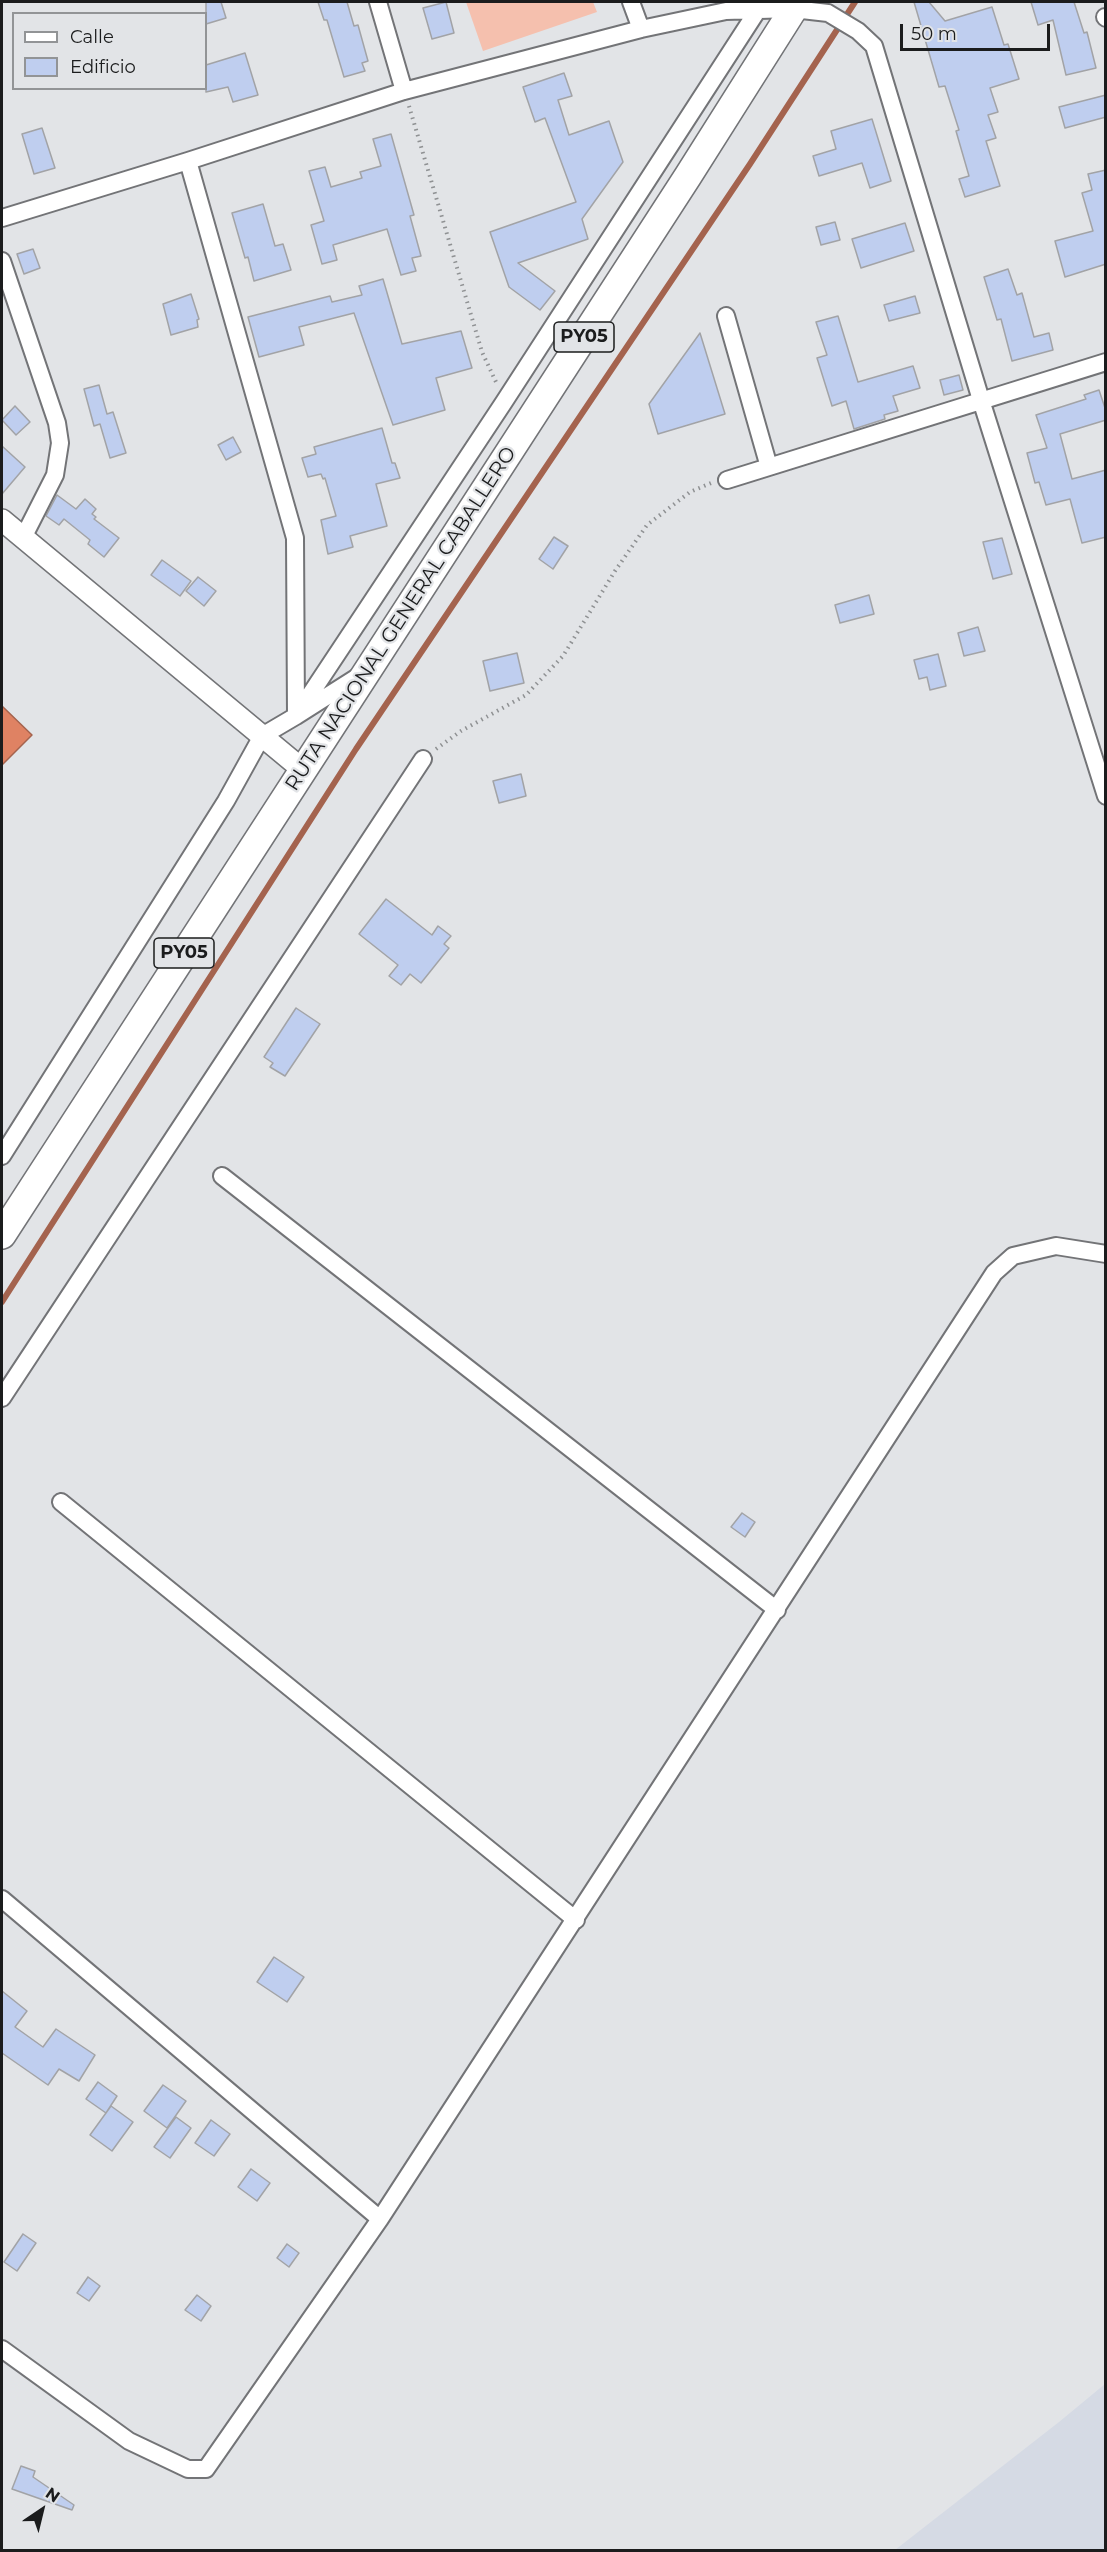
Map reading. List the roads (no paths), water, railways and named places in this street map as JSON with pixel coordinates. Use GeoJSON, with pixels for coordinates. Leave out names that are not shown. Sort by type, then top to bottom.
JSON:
{"type":"FeatureCollection","features":[{"type":"Feature","properties":{"kind":"highway","name":"RUTA NACIONAL GENERAL CABALLERO"},"geometry":{"type":"LineString","coordinates":[[2,1235],[688,176],[795,5]]}},
{"type":"Feature","properties":{"kind":"street"},"geometry":{"type":"LineString","coordinates":[[378,2],[404,91]]}},
{"type":"Feature","properties":{"kind":"street"},"geometry":{"type":"LineString","coordinates":[[631,2],[641,29]]}},
{"type":"Feature","properties":{"kind":"street"},"geometry":{"type":"LineString","coordinates":[[2,218],[404,91],[641,29],[761,6],[795,5],[828,13],[858,31],[874,46],[981,400],[1106,796]]}},
{"type":"Feature","properties":{"kind":"street"},"geometry":{"type":"LineString","coordinates":[[296,716],[504,402],[761,6]]}},
{"type":"Feature","properties":{"kind":"street"},"geometry":{"type":"LineString","coordinates":[[188,161],[295,538],[296,716]]}},
{"type":"Feature","properties":{"kind":"street"},"geometry":{"type":"LineString","coordinates":[[2,261],[57,423],[60,442],[55,475],[23,538]]}},
{"type":"Feature","properties":{"kind":"street"},"geometry":{"type":"LineString","coordinates":[[726,316],[769,467]]}},
{"type":"Feature","properties":{"kind":"street"},"geometry":{"type":"LineString","coordinates":[[727,480],[1106,362]]}},
{"type":"Feature","properties":{"kind":"street"},"geometry":{"type":"LineString","coordinates":[[2,520],[303,770]]}},
{"type":"Feature","properties":{"kind":"street"},"geometry":{"type":"LineString","coordinates":[[2,1156],[219,812],[262,736],[368,671]]}},
{"type":"Feature","properties":{"kind":"street"},"geometry":{"type":"LineString","coordinates":[[2,1398],[423,759]]}},
{"type":"Feature","properties":{"kind":"street"},"geometry":{"type":"LineString","coordinates":[[222,1176],[777,1610]]}},
{"type":"Feature","properties":{"kind":"street"},"geometry":{"type":"LineString","coordinates":[[2,2349],[129,2441],[188,2469],[206,2469],[380,2218],[576,1920],[994,1273],[1014,1256],[1056,1246],[1106,1254]]}},
{"type":"Feature","properties":{"kind":"street"},"geometry":{"type":"LineString","coordinates":[[61,1502],[576,1920]]}},
{"type":"Feature","properties":{"kind":"street"},"geometry":{"type":"LineString","coordinates":[[2,1899],[380,2218]]}},
{"type":"Feature","properties":{"kind":"waterway"},"geometry":{"type":"LineString","coordinates":[[2,1302],[356,749],[750,164],[855,2]]}}]}
